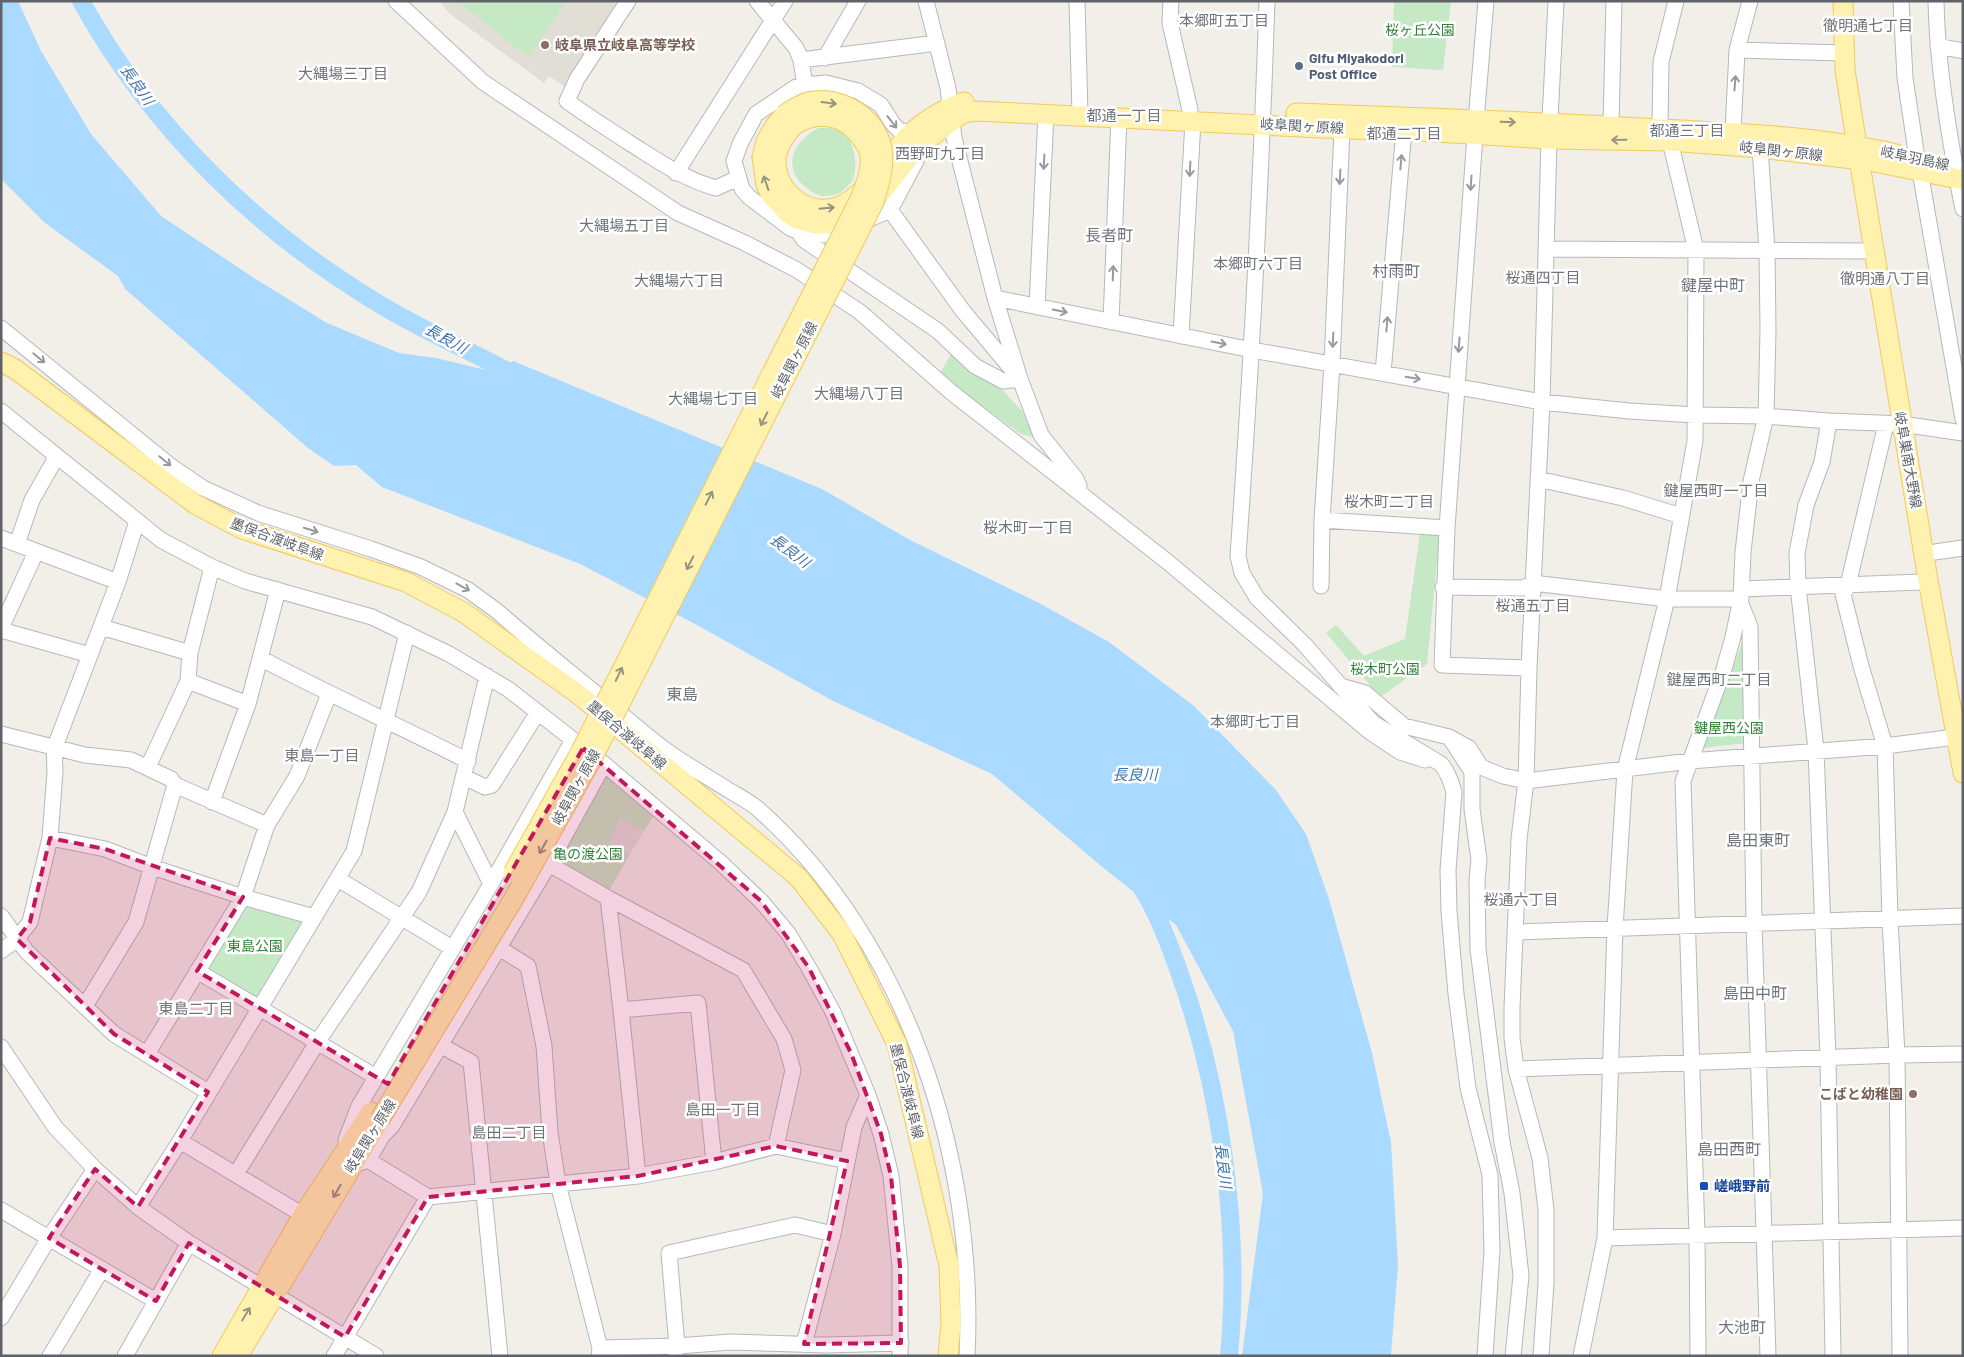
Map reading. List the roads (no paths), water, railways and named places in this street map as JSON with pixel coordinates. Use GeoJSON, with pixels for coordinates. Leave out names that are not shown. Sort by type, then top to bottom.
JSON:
{"type":"FeatureCollection","features":[{"type":"Feature","properties":{"kind":"main road"},"geometry":{"type":"LineString","coordinates":[[1843,1],[1844,53],[1863,154]]}},
{"type":"Feature","properties":{"kind":"main road"},"geometry":{"type":"LineString","coordinates":[[1850,1],[1854,69],[1863,154]]}},
{"type":"Feature","properties":{"kind":"main road","name":"岐阜関ヶ原線"},"geometry":{"type":"LineString","coordinates":[[222,1356],[268,1291],[353,1161],[376,1116],[513,900],[593,758],[874,202],[883,167],[882,147],[867,121],[857,112],[846,106],[809,102],[795,108],[788,121],[775,126],[766,141],[762,157],[762,171],[772,196],[788,213],[797,219],[814,224],[837,223],[856,212],[879,195],[916,139],[964,102],[977,100],[1080,110],[1119,117],[1191,115],[1665,135],[1733,132],[1863,154]]}},
{"type":"Feature","properties":{"kind":"main road","name":"岐阜関ヶ原線"},"geometry":{"type":"LineString","coordinates":[[951,113],[964,113],[976,110],[1046,113],[1119,104],[1191,115]]}},
{"type":"Feature","properties":{"kind":"main road","name":"岐阜関ヶ原線"},"geometry":{"type":"LineString","coordinates":[[1263,118],[1342,129],[1476,128]]}},
{"type":"Feature","properties":{"kind":"main road","name":"岐阜関ヶ原線"},"geometry":{"type":"LineString","coordinates":[[1549,131],[1611,125],[1665,135],[1760,148],[1863,154]]}},
{"type":"Feature","properties":{"kind":"main road","name":"岐阜羽島線"},"geometry":{"type":"LineString","coordinates":[[1863,154],[1959,174]]}},
{"type":"Feature","properties":{"kind":"main road","name":"岐阜巣南大野線"},"geometry":{"type":"LineString","coordinates":[[1863,154],[1874,251],[1900,425],[1928,580],[1960,737],[1963,773]]}},
{"type":"Feature","properties":{"kind":"main road","name":"岐阜巣南大野線"},"geometry":{"type":"LineString","coordinates":[[1863,154],[1900,425],[1935,552],[1963,706]]}},
{"type":"Feature","properties":{"kind":"main road","name":"墨俣合渡岐阜線"},"geometry":{"type":"LineString","coordinates":[[1,362],[15,370],[195,504],[242,529],[406,582],[463,612],[578,694],[799,878],[842,934],[897,1044],[949,1266],[951,1325],[948,1356]]}},
{"type":"Feature","properties":{"kind":"main road","name":"岐阜関ヶ原線"},"geometry":{"type":"LineString","coordinates":[[238,1356],[303,1215],[353,1161]]}},
{"type":"Feature","properties":{"kind":"street"},"geometry":{"type":"LineString","coordinates":[[396,1],[483,82],[678,213],[745,243],[797,270],[860,312],[951,392],[1169,563],[1370,732],[1412,758],[1442,764]]}},
{"type":"Feature","properties":{"kind":"street"},"geometry":{"type":"LineString","coordinates":[[628,1],[577,78],[567,101],[589,118],[676,173],[695,182],[716,188],[738,178]]}},
{"type":"Feature","properties":{"kind":"street"},"geometry":{"type":"LineString","coordinates":[[757,1],[796,48],[801,60],[805,85]]}},
{"type":"Feature","properties":{"kind":"street"},"geometry":{"type":"LineString","coordinates":[[676,173],[785,1]]}},
{"type":"Feature","properties":{"kind":"street"},"geometry":{"type":"LineString","coordinates":[[825,58],[858,1]]}},
{"type":"Feature","properties":{"kind":"street"},"geometry":{"type":"LineString","coordinates":[[926,1],[948,88],[954,138],[994,298],[1020,379],[1042,438],[1076,479],[1082,494]]}},
{"type":"Feature","properties":{"kind":"street"},"geometry":{"type":"LineString","coordinates":[[1077,1],[1080,110]]}},
{"type":"Feature","properties":{"kind":"street"},"geometry":{"type":"LineString","coordinates":[[1172,1],[1170,23],[1191,115],[1181,336]]}},
{"type":"Feature","properties":{"kind":"street"},"geometry":{"type":"LineString","coordinates":[[1267,1],[1252,350],[1238,556],[1242,573],[1257,598],[1305,644],[1373,723],[1442,764],[1454,792],[1448,870],[1449,911],[1456,994],[1468,1088],[1490,1175],[1492,1251],[1485,1356]]}},
{"type":"Feature","properties":{"kind":"street"},"geometry":{"type":"LineString","coordinates":[[1486,1],[1456,385],[1443,587],[1442,666],[1529,668]]}},
{"type":"Feature","properties":{"kind":"street"},"geometry":{"type":"LineString","coordinates":[[1541,1356],[1546,1283],[1546,1210],[1540,1158],[1516,1070],[1512,1038],[1519,839],[1526,781],[1529,668],[1542,402],[1549,131],[1556,1]]}},
{"type":"Feature","properties":{"kind":"street"},"geometry":{"type":"LineString","coordinates":[[1611,125],[1614,1]]}},
{"type":"Feature","properties":{"kind":"street"},"geometry":{"type":"LineString","coordinates":[[1581,1356],[1605,1238],[1615,928],[1625,770],[1667,600],[1695,441],[1696,250],[1665,135],[1660,62],[1676,1]]}},
{"type":"Feature","properties":{"kind":"street"},"geometry":{"type":"LineString","coordinates":[[1733,132],[1738,50],[1750,1]]}},
{"type":"Feature","properties":{"kind":"street"},"geometry":{"type":"LineString","coordinates":[[1902,1],[1901,28],[1905,78],[1918,165],[1963,419]]}},
{"type":"Feature","properties":{"kind":"street"},"geometry":{"type":"LineString","coordinates":[[1936,1],[1938,46],[1946,125],[1959,174],[1963,209]]}},
{"type":"Feature","properties":{"kind":"street"},"geometry":{"type":"LineString","coordinates":[[801,60],[937,43]]}},
{"type":"Feature","properties":{"kind":"street"},"geometry":{"type":"LineString","coordinates":[[1938,46],[1963,51]]}},
{"type":"Feature","properties":{"kind":"street"},"geometry":{"type":"LineString","coordinates":[[1738,50],[1844,53]]}},
{"type":"Feature","properties":{"kind":"street"},"geometry":{"type":"LineString","coordinates":[[826,83],[858,91],[880,106],[900,131],[916,139],[916,161],[890,210],[837,233],[813,236],[790,228],[749,197],[742,188],[734,161],[740,144],[756,114],[796,87],[805,85],[826,83]]}},
{"type":"Feature","properties":{"kind":"street"},"geometry":{"type":"LineString","coordinates":[[1037,307],[1046,113]]}},
{"type":"Feature","properties":{"kind":"street"},"geometry":{"type":"LineString","coordinates":[[1111,322],[1119,117]]}},
{"type":"Feature","properties":{"kind":"street"},"geometry":{"type":"LineString","coordinates":[[1321,586],[1322,520],[1332,364],[1342,129]]}},
{"type":"Feature","properties":{"kind":"street"},"geometry":{"type":"LineString","coordinates":[[1383,373],[1404,130]]}},
{"type":"Feature","properties":{"kind":"street"},"geometry":{"type":"LineString","coordinates":[[1698,1356],[1683,781],[1724,669],[1741,597],[1742,552],[1750,481],[1766,416],[1767,250],[1760,148]]}},
{"type":"Feature","properties":{"kind":"street"},"geometry":{"type":"LineString","coordinates":[[890,210],[963,311],[1020,379]]}},
{"type":"Feature","properties":{"kind":"street"},"geometry":{"type":"LineString","coordinates":[[799,232],[804,240],[938,331],[975,366],[1003,381],[1020,379]]}},
{"type":"Feature","properties":{"kind":"street"},"geometry":{"type":"LineString","coordinates":[[1546,249],[1874,251]]}},
{"type":"Feature","properties":{"kind":"street"},"geometry":{"type":"LineString","coordinates":[[994,298],[1252,350],[1456,385],[1542,402],[1629,411],[1696,415],[1766,416],[1900,425],[1963,433]]}},
{"type":"Feature","properties":{"kind":"street"},"geometry":{"type":"LineString","coordinates":[[1,328],[172,467],[203,488],[258,513],[421,567],[468,590],[497,611],[670,753],[756,807],[793,843],[839,896],[880,963],[896,993],[917,1046],[946,1136],[957,1187],[965,1242],[968,1307],[967,1356]]}},
{"type":"Feature","properties":{"kind":"street"},"geometry":{"type":"LineString","coordinates":[[1,411],[161,540],[212,567],[245,581],[372,617],[406,633],[508,689],[604,764],[720,862],[761,900],[788,933],[833,1012],[868,1095],[881,1134],[891,1176],[900,1266],[900,1349],[825,1350],[804,1344],[731,1342],[677,1351],[599,1352],[558,1184],[550,1132],[544,1046],[528,966],[499,948]]}},
{"type":"Feature","properties":{"kind":"street"},"geometry":{"type":"LineString","coordinates":[[1829,421],[1822,462],[1806,504],[1797,553],[1798,586],[1816,750],[1824,921],[1833,1356]]}},
{"type":"Feature","properties":{"kind":"street"},"geometry":{"type":"LineString","coordinates":[[1900,425],[1848,586],[1843,594],[1861,666],[1885,746],[1890,919],[1897,1055],[1900,1356]]}},
{"type":"Feature","properties":{"kind":"street"},"geometry":{"type":"LineString","coordinates":[[18,544],[32,500],[57,456]]}},
{"type":"Feature","properties":{"kind":"street"},"geometry":{"type":"LineString","coordinates":[[1538,479],[1623,498],[1681,516]]}},
{"type":"Feature","properties":{"kind":"street"},"geometry":{"type":"LineString","coordinates":[[1322,520],[1447,528]]}},
{"type":"Feature","properties":{"kind":"street"},"geometry":{"type":"LineString","coordinates":[[1,951],[17,939],[30,922],[50,838],[54,749],[118,582],[137,521]]}},
{"type":"Feature","properties":{"kind":"street"},"geometry":{"type":"LineString","coordinates":[[1,538],[118,582]]}},
{"type":"Feature","properties":{"kind":"street"},"geometry":{"type":"LineString","coordinates":[[1935,552],[1963,548]]}},
{"type":"Feature","properties":{"kind":"street"},"geometry":{"type":"LineString","coordinates":[[36,552],[1,629],[90,655]]}},
{"type":"Feature","properties":{"kind":"street"},"geometry":{"type":"LineString","coordinates":[[148,767],[188,680],[190,653],[212,567]]}},
{"type":"Feature","properties":{"kind":"street"},"geometry":{"type":"LineString","coordinates":[[1443,587],[1523,588],[1533,583],[1667,600],[1741,597],[1798,586],[1848,586],[1928,580]]}},
{"type":"Feature","properties":{"kind":"street"},"geometry":{"type":"LineString","coordinates":[[212,802],[248,704],[278,590]]}},
{"type":"Feature","properties":{"kind":"street"},"geometry":{"type":"LineString","coordinates":[[1741,597],[1750,627],[1754,923],[1768,1356]]}},
{"type":"Feature","properties":{"kind":"street"},"geometry":{"type":"LineString","coordinates":[[101,627],[190,653]]}},
{"type":"Feature","properties":{"kind":"street"},"geometry":{"type":"LineString","coordinates":[[138,1207],[180,1141],[354,851],[387,720],[406,633]]}},
{"type":"Feature","properties":{"kind":"street"},"geometry":{"type":"LineString","coordinates":[[260,658],[328,694],[387,720],[468,761]]}},
{"type":"Feature","properties":{"kind":"street"},"geometry":{"type":"LineString","coordinates":[[236,1174],[318,1041],[419,892],[455,812],[487,676]]}},
{"type":"Feature","properties":{"kind":"street"},"geometry":{"type":"LineString","coordinates":[[188,680],[248,704]]}},
{"type":"Feature","properties":{"kind":"street"},"geometry":{"type":"LineString","coordinates":[[1340,686],[1365,693],[1404,726],[1449,737],[1469,748],[1482,767],[1503,776],[1526,781],[1690,761],[1885,746],[1960,737]]}},
{"type":"Feature","properties":{"kind":"street"},"geometry":{"type":"LineString","coordinates":[[147,1054],[243,897],[267,825],[297,776],[328,694]]}},
{"type":"Feature","properties":{"kind":"street"},"geometry":{"type":"LineString","coordinates":[[464,777],[486,788],[492,785],[538,712]]}},
{"type":"Feature","properties":{"kind":"street"},"geometry":{"type":"LineString","coordinates":[[1,734],[54,749],[85,755],[131,760],[171,779],[175,785],[267,825]]}},
{"type":"Feature","properties":{"kind":"street"},"geometry":{"type":"LineString","coordinates":[[1449,737],[1472,772],[1472,809],[1479,860],[1477,880],[1478,949],[1502,1142],[1512,1193],[1521,1276],[1513,1356]]}},
{"type":"Feature","properties":{"kind":"street"},"geometry":{"type":"LineString","coordinates":[[353,1161],[359,1106],[491,884],[573,740]]}},
{"type":"Feature","properties":{"kind":"street"},"geometry":{"type":"LineString","coordinates":[[353,1161],[392,1126],[549,864],[604,764]]}},
{"type":"Feature","properties":{"kind":"street"},"geometry":{"type":"LineString","coordinates":[[85,1006],[136,922],[175,785]]}},
{"type":"Feature","properties":{"kind":"street"},"geometry":{"type":"LineString","coordinates":[[455,812],[491,884]]}},
{"type":"Feature","properties":{"kind":"street"},"geometry":{"type":"LineString","coordinates":[[50,838],[105,849],[152,867],[243,897],[314,917]]}},
{"type":"Feature","properties":{"kind":"street"},"geometry":{"type":"LineString","coordinates":[[549,864],[608,898],[743,970],[784,1039],[793,1070],[776,1146]]}},
{"type":"Feature","properties":{"kind":"street"},"geometry":{"type":"LineString","coordinates":[[338,879],[452,948]]}},
{"type":"Feature","properties":{"kind":"street"},"geometry":{"type":"LineString","coordinates":[[608,898],[638,1176]]}},
{"type":"Feature","properties":{"kind":"street"},"geometry":{"type":"LineString","coordinates":[[1,916],[27,952],[114,1034],[208,1092]]}},
{"type":"Feature","properties":{"kind":"street"},"geometry":{"type":"LineString","coordinates":[[1516,932],[1963,916]]}},
{"type":"Feature","properties":{"kind":"street"},"geometry":{"type":"LineString","coordinates":[[197,971],[376,1077]]}},
{"type":"Feature","properties":{"kind":"street"},"geometry":{"type":"LineString","coordinates":[[621,1010],[698,1003],[714,1162]]}},
{"type":"Feature","properties":{"kind":"street"},"geometry":{"type":"LineString","coordinates":[[440,1045],[471,1062],[500,1356]]}},
{"type":"Feature","properties":{"kind":"street"},"geometry":{"type":"LineString","coordinates":[[1516,1070],[1963,1054]]}},
{"type":"Feature","properties":{"kind":"street"},"geometry":{"type":"LineString","coordinates":[[3,1057],[55,1126],[95,1168],[138,1207],[189,1243],[376,1356]]}},
{"type":"Feature","properties":{"kind":"street"},"geometry":{"type":"LineString","coordinates":[[804,1344],[833,1234],[854,1127],[868,1095]]}},
{"type":"Feature","properties":{"kind":"street"},"geometry":{"type":"LineString","coordinates":[[180,1141],[303,1215]]}},
{"type":"Feature","properties":{"kind":"street"},"geometry":{"type":"LineString","coordinates":[[353,1161],[428,1197],[638,1176],[714,1162],[776,1146],[847,1161]]}},
{"type":"Feature","properties":{"kind":"street"},"geometry":{"type":"LineString","coordinates":[[1,1318],[49,1238],[95,1168]]}},
{"type":"Feature","properties":{"kind":"street"},"geometry":{"type":"LineString","coordinates":[[334,1356],[428,1197]]}},
{"type":"Feature","properties":{"kind":"street"},"geometry":{"type":"LineString","coordinates":[[1,1210],[156,1301]]}},
{"type":"Feature","properties":{"kind":"street"},"geometry":{"type":"LineString","coordinates":[[677,1351],[669,1253],[795,1225],[833,1234]]}},
{"type":"Feature","properties":{"kind":"street"},"geometry":{"type":"LineString","coordinates":[[1605,1238],[1963,1228]]}},
{"type":"Feature","properties":{"kind":"street"},"geometry":{"type":"LineString","coordinates":[[125,1356],[189,1243]]}},
{"type":"Feature","properties":{"kind":"street"},"geometry":{"type":"LineString","coordinates":[[50,1356],[102,1269]]}},
{"type":"Feature","properties":{"kind":"water","name":"長良川"},"geometry":{"type":"Polygon","coordinates":[[[1,1],[18,1],[41,51],[91,134],[161,216],[254,278],[327,323],[399,353],[436,358],[494,372],[513,361],[822,489],[910,540],[1039,603],[1109,642],[1194,706],[1276,790],[1306,834],[1329,899],[1372,1053],[1391,1142],[1398,1265],[1391,1356],[1242,1356],[1263,1194],[1233,1031],[1176,925],[1106,870],[992,774],[833,701],[697,625],[580,564],[382,487],[356,465],[334,466],[308,448],[125,289],[118,276],[45,223],[1,179],[1,1]]]}},
{"type":"Feature","properties":{"kind":"waterway","name":"長良川"},"geometry":{"type":"LineString","coordinates":[[81,1],[109,47],[140,92],[211,173],[250,210],[335,276],[381,305],[522,379]]}},
{"type":"Feature","properties":{"kind":"waterway","name":"長良川"},"geometry":{"type":"LineString","coordinates":[[1141,887],[1157,915],[1177,966],[1192,1012],[1216,1109],[1224,1158],[1232,1258],[1232,1308],[1229,1356]]}},
{"type":"Feature","properties":{"kind":"place","name":"岐阜県立岐阜高等学校"},"geometry":{"type":"Point","coordinates":[545,45]}},
{"type":"Feature","properties":{"kind":"place","name":"Gifu Miyakodori Post Office"},"geometry":{"type":"Point","coordinates":[1299,66]}},
{"type":"Feature","properties":{"kind":"place","name":"こばと幼稚園"},"geometry":{"type":"Point","coordinates":[1913,1094]}},
{"type":"Feature","properties":{"kind":"place","name":"嵯峨野前"},"geometry":{"type":"Point","coordinates":[1704,1186]}},
{"type":"Feature","properties":{"kind":"district","name":"本郷町五丁目"},"geometry":{"type":"Point","coordinates":[1224,21]}},
{"type":"Feature","properties":{"kind":"district","name":"徹明通七丁目"},"geometry":{"type":"Point","coordinates":[1868,26]}},
{"type":"Feature","properties":{"kind":"district","name":"大縄場三丁目"},"geometry":{"type":"Point","coordinates":[343,74]}},
{"type":"Feature","properties":{"kind":"district","name":"都通一丁目"},"geometry":{"type":"Point","coordinates":[1124,116]}},
{"type":"Feature","properties":{"kind":"district","name":"都通三丁目"},"geometry":{"type":"Point","coordinates":[1687,131]}},
{"type":"Feature","properties":{"kind":"district","name":"都通二丁目"},"geometry":{"type":"Point","coordinates":[1404,134]}},
{"type":"Feature","properties":{"kind":"district","name":"西野町九丁目"},"geometry":{"type":"Point","coordinates":[940,154]}},
{"type":"Feature","properties":{"kind":"district","name":"大縄場五丁目"},"geometry":{"type":"Point","coordinates":[624,226]}},
{"type":"Feature","properties":{"kind":"district","name":"長者町"},"geometry":{"type":"Point","coordinates":[1109,235]}},
{"type":"Feature","properties":{"kind":"district","name":"本郷町六丁目"},"geometry":{"type":"Point","coordinates":[1258,264]}},
{"type":"Feature","properties":{"kind":"district","name":"村雨町"},"geometry":{"type":"Point","coordinates":[1396,271]}},
{"type":"Feature","properties":{"kind":"district","name":"桜通四丁目"},"geometry":{"type":"Point","coordinates":[1543,278]}},
{"type":"Feature","properties":{"kind":"district","name":"徹明通八丁目"},"geometry":{"type":"Point","coordinates":[1885,279]}},
{"type":"Feature","properties":{"kind":"district","name":"大縄場六丁目"},"geometry":{"type":"Point","coordinates":[679,281]}},
{"type":"Feature","properties":{"kind":"district","name":"鍵屋中町"},"geometry":{"type":"Point","coordinates":[1713,285]}},
{"type":"Feature","properties":{"kind":"district","name":"大縄場八丁目"},"geometry":{"type":"Point","coordinates":[859,394]}},
{"type":"Feature","properties":{"kind":"district","name":"大縄場七丁目"},"geometry":{"type":"Point","coordinates":[713,399]}},
{"type":"Feature","properties":{"kind":"district","name":"鍵屋西町一丁目"},"geometry":{"type":"Point","coordinates":[1716,491]}},
{"type":"Feature","properties":{"kind":"district","name":"桜木町二丁目"},"geometry":{"type":"Point","coordinates":[1389,502]}},
{"type":"Feature","properties":{"kind":"district","name":"桜木町一丁目"},"geometry":{"type":"Point","coordinates":[1028,528]}},
{"type":"Feature","properties":{"kind":"district","name":"桜通五丁目"},"geometry":{"type":"Point","coordinates":[1533,606]}},
{"type":"Feature","properties":{"kind":"district","name":"鍵屋西町二丁目"},"geometry":{"type":"Point","coordinates":[1719,680]}},
{"type":"Feature","properties":{"kind":"district","name":"東島"},"geometry":{"type":"Point","coordinates":[682,694]}},
{"type":"Feature","properties":{"kind":"district","name":"本郷町七丁目"},"geometry":{"type":"Point","coordinates":[1255,722]}},
{"type":"Feature","properties":{"kind":"district","name":"東島一丁目"},"geometry":{"type":"Point","coordinates":[322,756]}},
{"type":"Feature","properties":{"kind":"district","name":"島田東町"},"geometry":{"type":"Point","coordinates":[1758,840]}},
{"type":"Feature","properties":{"kind":"district","name":"桜通六丁目"},"geometry":{"type":"Point","coordinates":[1521,900]}},
{"type":"Feature","properties":{"kind":"district","name":"島田中町"},"geometry":{"type":"Point","coordinates":[1755,993]}},
{"type":"Feature","properties":{"kind":"district","name":"東島二丁目"},"geometry":{"type":"Point","coordinates":[196,1009]}},
{"type":"Feature","properties":{"kind":"district","name":"島田一丁目"},"geometry":{"type":"Point","coordinates":[723,1110]}},
{"type":"Feature","properties":{"kind":"district","name":"島田二丁目"},"geometry":{"type":"Point","coordinates":[509,1133]}},
{"type":"Feature","properties":{"kind":"district","name":"島田西町"},"geometry":{"type":"Point","coordinates":[1729,1149]}},
{"type":"Feature","properties":{"kind":"district","name":"大池町"},"geometry":{"type":"Point","coordinates":[1742,1327]}},
{"type":"Feature","properties":{"kind":"park label","name":"桜ヶ丘公園"},"geometry":{"type":"Point","coordinates":[1420,30]}},
{"type":"Feature","properties":{"kind":"park label","name":"桜木町公園"},"geometry":{"type":"Point","coordinates":[1385,669]}},
{"type":"Feature","properties":{"kind":"park label","name":"鍵屋西公園"},"geometry":{"type":"Point","coordinates":[1729,728]}},
{"type":"Feature","properties":{"kind":"park label","name":"亀の渡公園"},"geometry":{"type":"Point","coordinates":[588,854]}},
{"type":"Feature","properties":{"kind":"park label","name":"東島公園"},"geometry":{"type":"Point","coordinates":[255,946]}}]}
